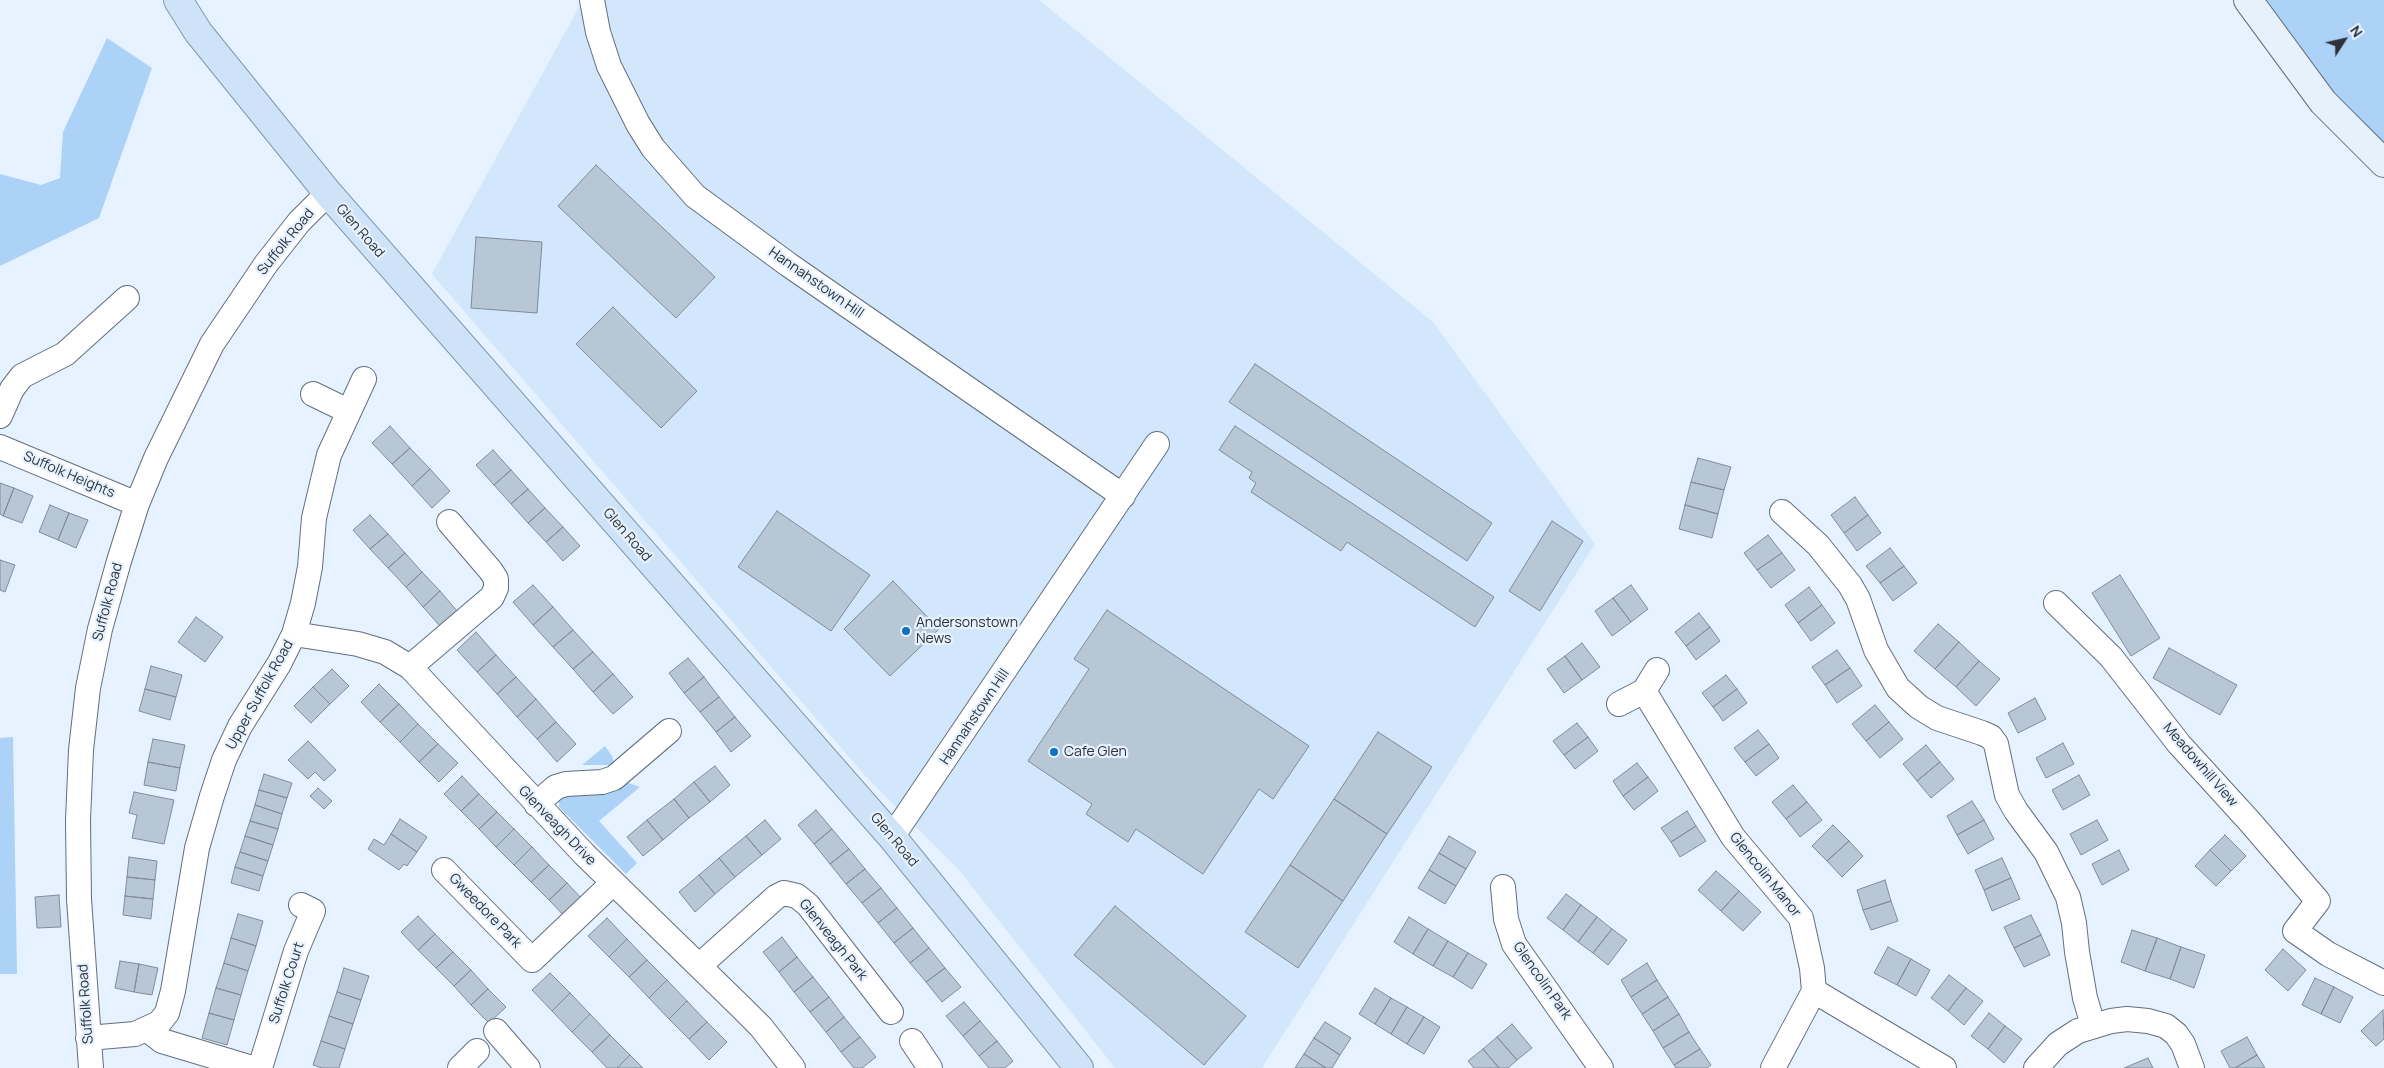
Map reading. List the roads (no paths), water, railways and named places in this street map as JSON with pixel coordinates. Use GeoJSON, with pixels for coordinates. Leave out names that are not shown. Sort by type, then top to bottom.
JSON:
{"type":"FeatureCollection","features":[{"type":"Feature","properties":{"kind":"main road","name":"Glen Road"},"geometry":{"type":"LineString","coordinates":[[178,0],[198,32],[328,193],[892,837],[1078,1068]]}},
{"type":"Feature","properties":{"kind":"main road"},"geometry":{"type":"LineString","coordinates":[[2248,0],[2323,102],[2384,163]]}},
{"type":"Feature","properties":{"kind":"street","name":"Hannahstown Hill"},"geometry":{"type":"LineString","coordinates":[[592,0],[598,32],[609,66],[626,102],[652,148],[695,196],[789,265],[1123,496]]}},
{"type":"Feature","properties":{"kind":"street","name":"Suffolk Road"},"geometry":{"type":"LineString","coordinates":[[91,1068],[79,899],[78,820],[81,750],[88,688],[100,629],[137,504],[156,458],[212,344],[266,264],[299,222],[328,193]]}},
{"type":"Feature","properties":{"kind":"street"},"geometry":{"type":"LineString","coordinates":[[0,416],[12,389],[22,376],[65,354],[127,298]]}},
{"type":"Feature","properties":{"kind":"street","name":"Upper Suffolk Road"},"geometry":{"type":"LineString","coordinates":[[88,1038],[135,1034],[148,1030],[159,1023],[167,1013],[173,991],[197,848],[224,760],[240,726],[279,664],[294,634],[310,567],[314,518],[329,455],[364,379]]}},
{"type":"Feature","properties":{"kind":"street"},"geometry":{"type":"LineString","coordinates":[[313,394],[348,411]]}},
{"type":"Feature","properties":{"kind":"street","name":"Hannahstown Hill"},"geometry":{"type":"LineString","coordinates":[[892,837],[1157,444]]}},
{"type":"Feature","properties":{"kind":"street","name":"Suffolk Heights"},"geometry":{"type":"LineString","coordinates":[[0,447],[137,504]]}},
{"type":"Feature","properties":{"kind":"street"},"geometry":{"type":"LineString","coordinates":[[1782,512],[1818,545],[1850,585],[1858,599],[1876,650],[1898,688],[1914,703],[1937,718],[1991,737],[1996,744],[2007,795],[2016,811],[2046,852],[2068,897],[2074,923],[2077,952],[2093,1026]]}},
{"type":"Feature","properties":{"kind":"street"},"geometry":{"type":"LineString","coordinates":[[410,667],[492,597],[496,588],[496,579],[491,571],[449,522]]}},
{"type":"Feature","properties":{"kind":"street","name":"Meadowhill View"},"geometry":{"type":"LineString","coordinates":[[2056,603],[2111,657],[2179,744],[2251,823],[2318,901],[2295,931],[2328,954],[2384,983]]}},
{"type":"Feature","properties":{"kind":"street","name":"Glenveagh Drive"},"geometry":{"type":"LineString","coordinates":[[294,634],[358,644],[385,652],[410,667],[536,804],[613,883],[761,1027],[793,1068]]}},
{"type":"Feature","properties":{"kind":"street"},"geometry":{"type":"LineString","coordinates":[[1619,704],[1644,691],[1657,670]]}},
{"type":"Feature","properties":{"kind":"street","name":"Glencolin Manor"},"geometry":{"type":"LineString","coordinates":[[1644,691],[1733,837],[1801,918],[1812,968],[1814,991]]}},
{"type":"Feature","properties":{"kind":"street"},"geometry":{"type":"LineString","coordinates":[[536,804],[556,787],[566,784],[602,782],[614,778],[669,732]]}},
{"type":"Feature","properties":{"kind":"street","name":"Gweedore Park"},"geometry":{"type":"LineString","coordinates":[[444,870],[532,960],[613,883]]}},
{"type":"Feature","properties":{"kind":"street","name":"Glencolin Park"},"geometry":{"type":"LineString","coordinates":[[1503,887],[1506,919],[1514,944],[1601,1068]]}},
{"type":"Feature","properties":{"kind":"street","name":"Glenveagh Park"},"geometry":{"type":"LineString","coordinates":[[699,966],[784,892],[797,896],[808,905],[891,1012]]}},
{"type":"Feature","properties":{"kind":"street","name":"Suffolk Court"},"geometry":{"type":"LineString","coordinates":[[260,1068],[296,951],[313,911],[300,905]]}},
{"type":"Feature","properties":{"kind":"street"},"geometry":{"type":"LineString","coordinates":[[1773,1068],[1814,991],[1944,1068]]}},
{"type":"Feature","properties":{"kind":"street"},"geometry":{"type":"LineString","coordinates":[[2036,1068],[2063,1040],[2078,1031],[2127,1019],[2148,1021],[2166,1026],[2176,1034],[2183,1044],[2192,1068]]}},
{"type":"Feature","properties":{"kind":"street"},"geometry":{"type":"LineString","coordinates":[[148,1030],[162,1041],[252,1068]]}},
{"type":"Feature","properties":{"kind":"street"},"geometry":{"type":"LineString","coordinates":[[496,1031],[528,1068]]}},
{"type":"Feature","properties":{"kind":"street"},"geometry":{"type":"LineString","coordinates":[[912,1041],[930,1068]]}},
{"type":"Feature","properties":{"kind":"street"},"geometry":{"type":"LineString","coordinates":[[460,1068],[477,1051]]}},
{"type":"Feature","properties":{"kind":"place","name":"Andersonstown News"},"geometry":{"type":"Point","coordinates":[906,631]}},
{"type":"Feature","properties":{"kind":"place","name":"Cafe Glen"},"geometry":{"type":"Point","coordinates":[1054,752]}}]}
